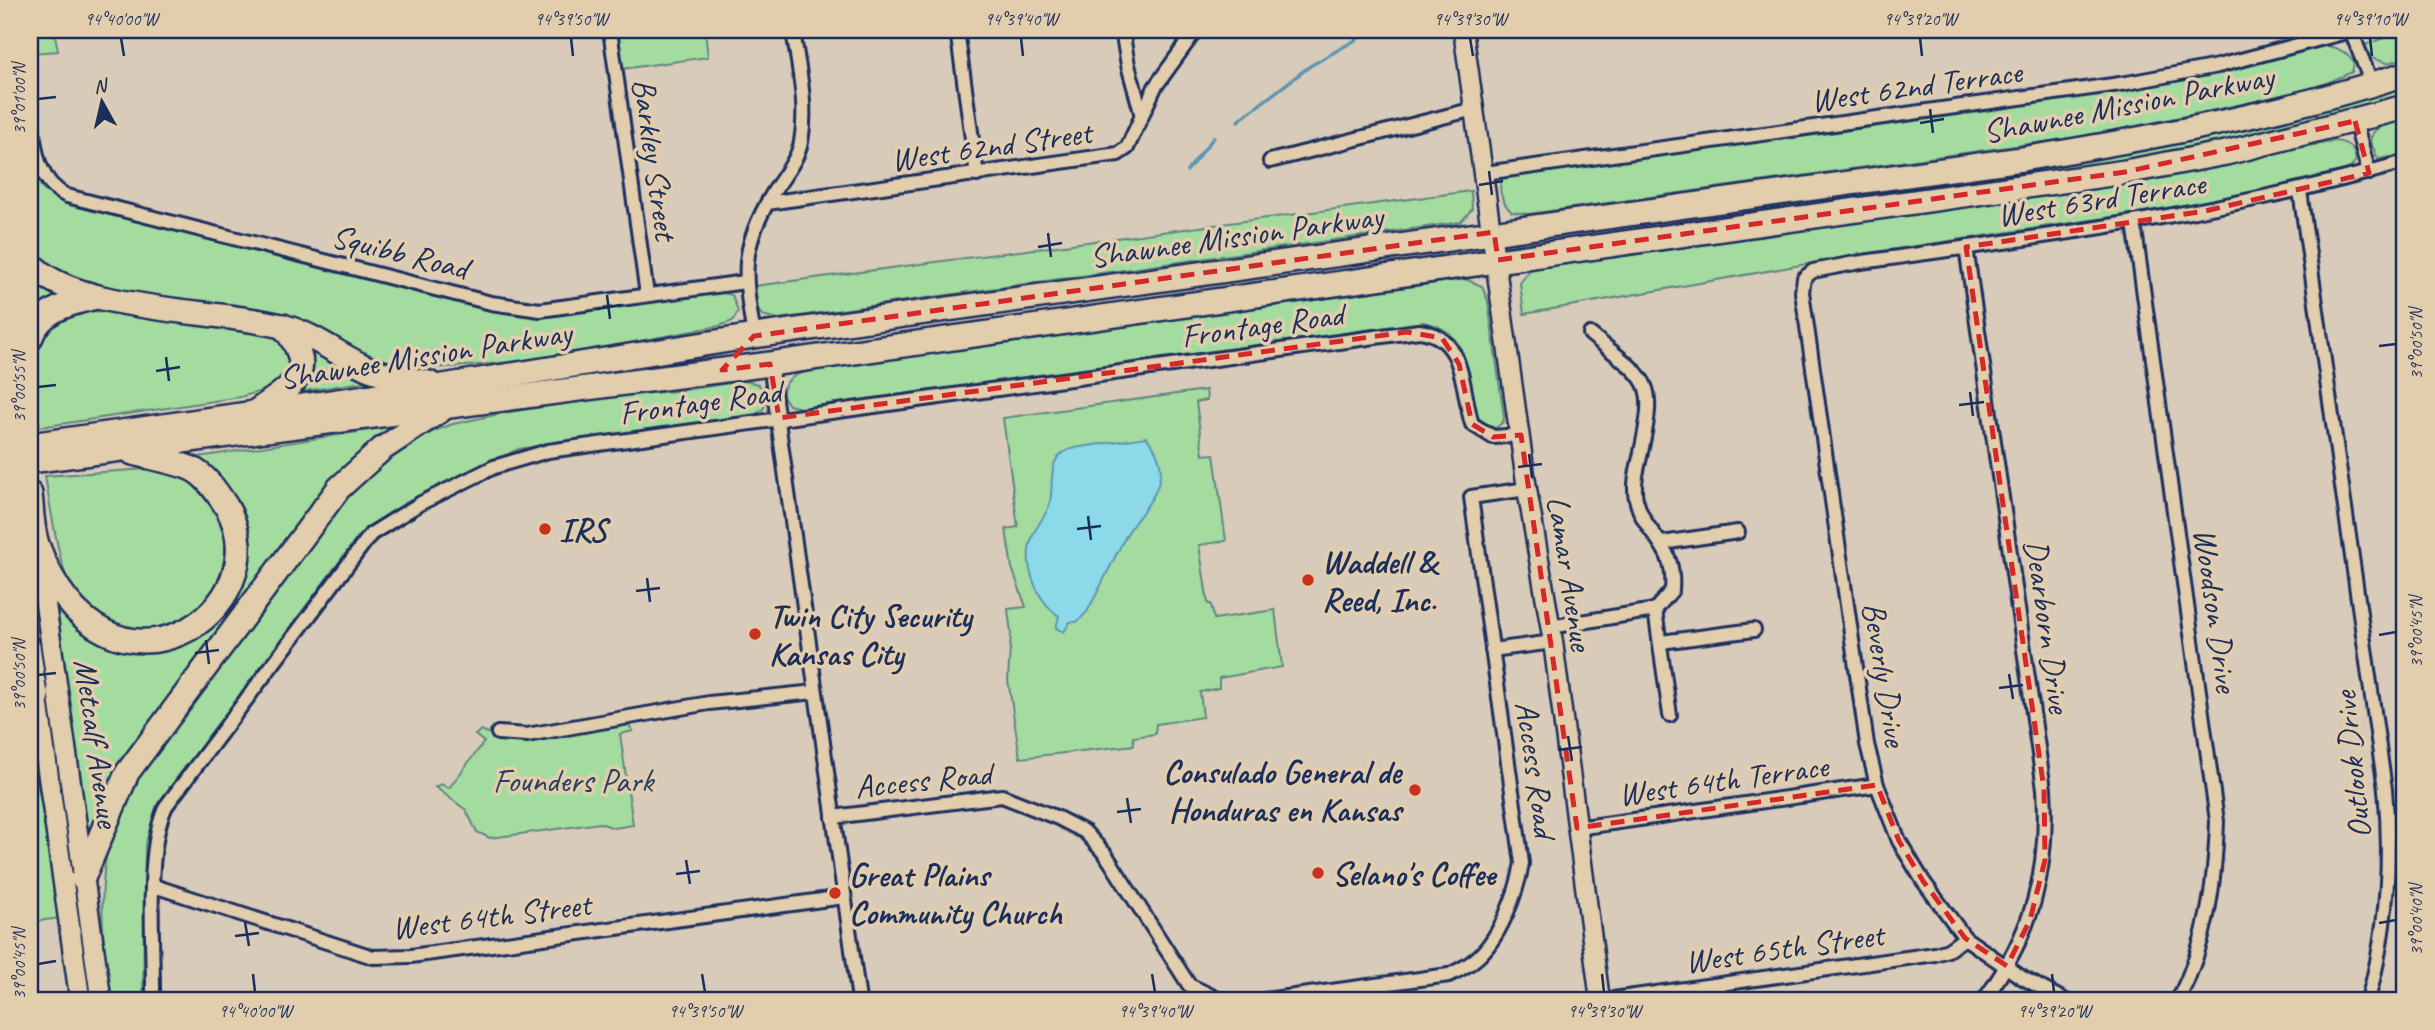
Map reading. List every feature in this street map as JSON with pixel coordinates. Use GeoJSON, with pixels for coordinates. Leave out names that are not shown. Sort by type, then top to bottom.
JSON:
{"type":"FeatureCollection","features":[{"type":"Feature","properties":{"kind":"highway","name":"Shawnee Mission Parkway"},"geometry":{"type":"LineString","coordinates":[[30,445],[88,445],[120,449],[445,396],[799,330],[2086,149],[2236,119],[2405,74]]}},
{"type":"Feature","properties":{"kind":"highway","name":"Shawnee Mission Parkway"},"geometry":{"type":"LineString","coordinates":[[30,461],[88,445],[253,414],[770,364],[2125,172],[2226,153],[2405,107]]}},
{"type":"Feature","properties":{"kind":"highway"},"geometry":{"type":"LineString","coordinates":[[30,263],[48,279],[93,298],[246,317],[309,334],[366,368],[445,396]]}},
{"type":"Feature","properties":{"kind":"highway"},"geometry":{"type":"LineString","coordinates":[[30,340],[39,323],[56,308],[93,298]]}},
{"type":"Feature","properties":{"kind":"highway"},"geometry":{"type":"LineString","coordinates":[[253,414],[292,386],[302,370],[299,346],[284,326]]}},
{"type":"Feature","properties":{"kind":"highway"},"geometry":{"type":"LineString","coordinates":[[770,364],[775,351],[799,330]]}},
{"type":"Feature","properties":{"kind":"highway"},"geometry":{"type":"LineString","coordinates":[[722,370],[754,337]]}},
{"type":"Feature","properties":{"kind":"highway"},"geometry":{"type":"LineString","coordinates":[[83,878],[127,773],[339,488],[445,396]]}},
{"type":"Feature","properties":{"kind":"highway"},"geometry":{"type":"LineString","coordinates":[[37,545],[73,609],[95,628],[120,639],[146,642],[175,636],[190,629],[214,609],[228,585],[235,561],[236,538],[228,510],[207,481],[191,468],[120,449]]}},
{"type":"Feature","properties":{"kind":"highway","name":"Metcalf Avenue"},"geometry":{"type":"LineString","coordinates":[[30,494],[37,545]]}},
{"type":"Feature","properties":{"kind":"main road","name":"Metcalf Avenue"},"geometry":{"type":"LineString","coordinates":[[37,545],[101,1000]]}},
{"type":"Feature","properties":{"kind":"main road","name":"Metcalf Avenue"},"geometry":{"type":"LineString","coordinates":[[30,646],[34,691],[80,1000]]}},
{"type":"Feature","properties":{"kind":"street","name":"Barkley Street"},"geometry":{"type":"LineString","coordinates":[[610,30],[647,295]]}},
{"type":"Feature","properties":{"kind":"street"},"geometry":{"type":"LineString","coordinates":[[754,337],[745,282],[746,259],[754,229],[801,141],[802,99],[793,30]]}},
{"type":"Feature","properties":{"kind":"street"},"geometry":{"type":"LineString","coordinates":[[957,30],[977,174]]}},
{"type":"Feature","properties":{"kind":"street"},"geometry":{"type":"LineString","coordinates":[[1122,30],[1142,116]]}},
{"type":"Feature","properties":{"kind":"street","name":"West 62nd Street"},"geometry":{"type":"LineString","coordinates":[[767,204],[1118,154],[1127,148],[1163,74],[1196,30]]}},
{"type":"Feature","properties":{"kind":"street","name":"Lamar Avenue"},"geometry":{"type":"LineString","coordinates":[[1464,30],[1494,232],[1527,489],[1552,635],[1600,1000]]}},
{"type":"Feature","properties":{"kind":"street"},"geometry":{"type":"LineString","coordinates":[[2352,31],[2372,84]]}},
{"type":"Feature","properties":{"kind":"street","name":"West 62nd Terrace"},"geometry":{"type":"LineString","coordinates":[[1485,173],[2127,83],[2218,66],[2352,31]]}},
{"type":"Feature","properties":{"kind":"street"},"geometry":{"type":"LineString","coordinates":[[1270,161],[1474,109]]}},
{"type":"Feature","properties":{"kind":"street","name":"Squibb Road"},"geometry":{"type":"LineString","coordinates":[[30,111],[39,165],[48,183],[67,196],[515,308],[540,310],[647,295]]}},
{"type":"Feature","properties":{"kind":"street"},"geometry":{"type":"LineString","coordinates":[[2355,121],[2369,173]]}},
{"type":"Feature","properties":{"kind":"street","name":"West 63rd Terrace"},"geometry":{"type":"LineString","coordinates":[[1804,278],[1814,271],[1855,263],[2134,223],[2300,191],[2405,163]]}},
{"type":"Feature","properties":{"kind":"street","name":"Outlook Drive"},"geometry":{"type":"LineString","coordinates":[[2300,191],[2384,775],[2390,838],[2383,934],[2368,1000]]}},
{"type":"Feature","properties":{"kind":"street","name":"Woodson Drive"},"geometry":{"type":"LineString","coordinates":[[2134,223],[2217,821],[2216,869],[2207,922],[2194,964],[2178,1000]]}},
{"type":"Feature","properties":{"kind":"street","name":"Dearborn Drive"},"geometry":{"type":"LineString","coordinates":[[1966,247],[2045,800],[2045,860],[2036,901],[2007,966],[1984,1000]]}},
{"type":"Feature","properties":{"kind":"street","name":"Beverly Drive"},"geometry":{"type":"LineString","coordinates":[[1804,278],[1802,292],[1867,744],[1877,785],[1899,841],[1923,881],[1965,938],[2064,1000]]}},
{"type":"Feature","properties":{"kind":"street"},"geometry":{"type":"LineString","coordinates":[[647,295],[745,282]]}},
{"type":"Feature","properties":{"kind":"street","name":"Frontage Road"},"geometry":{"type":"LineString","coordinates":[[153,1000],[154,886],[158,822],[166,806],[371,534],[421,503],[494,467],[526,455],[1419,331],[1442,338],[1454,351],[1472,424],[1493,437],[1521,435]]}},
{"type":"Feature","properties":{"kind":"street"},"geometry":{"type":"LineString","coordinates":[[1492,650],[1655,611],[1672,590],[1673,574],[1662,543],[1641,514],[1636,496],[1637,472],[1651,410],[1650,391],[1635,370],[1590,334]]}},
{"type":"Feature","properties":{"kind":"street"},"geometry":{"type":"LineString","coordinates":[[770,364],[859,1000]]}},
{"type":"Feature","properties":{"kind":"street","name":"Access Road"},"geometry":{"type":"LineString","coordinates":[[1265,1000],[1449,975],[1474,961],[1494,939],[1518,889],[1522,863],[1471,497],[1527,489]]}},
{"type":"Feature","properties":{"kind":"street"},"geometry":{"type":"LineString","coordinates":[[1662,543],[1738,533]]}},
{"type":"Feature","properties":{"kind":"street"},"geometry":{"type":"LineString","coordinates":[[1655,611],[1670,715]]}},
{"type":"Feature","properties":{"kind":"street"},"geometry":{"type":"LineString","coordinates":[[1661,642],[1754,630]]}},
{"type":"Feature","properties":{"kind":"street"},"geometry":{"type":"LineString","coordinates":[[498,733],[527,735],[709,704],[816,692]]}},
{"type":"Feature","properties":{"kind":"street","name":"West 64th Terrace"},"geometry":{"type":"LineString","coordinates":[[1577,828],[1877,785]]}},
{"type":"Feature","properties":{"kind":"street","name":"Access Road"},"geometry":{"type":"LineString","coordinates":[[833,817],[1002,796],[1058,818],[1085,832],[1107,856],[1189,985],[1220,1000]]}},
{"type":"Feature","properties":{"kind":"street","name":"West 64th Street"},"geometry":{"type":"LineString","coordinates":[[154,886],[373,957],[411,956],[844,897]]}},
{"type":"Feature","properties":{"kind":"street","name":"West 65th Street"},"geometry":{"type":"LineString","coordinates":[[1606,1000],[1936,954],[1948,950],[1965,938]]}},
{"type":"Feature","properties":{"kind":"highlighted area"},"geometry":{"type":"Polygon","coordinates":[[[2355,121],[2369,173],[2205,211],[1966,247],[2044,789],[2045,860],[2030,920],[2007,966],[1965,938],[1923,881],[1899,841],[1877,785],[1577,828],[1521,435],[1493,437],[1472,424],[1459,364],[1442,338],[1407,332],[779,418],[770,364],[722,370],[754,336],[1494,232],[1498,260],[2125,172],[2355,121]]]}},
{"type":"Feature","properties":{"kind":"green space"},"geometry":{"type":"Polygon","coordinates":[[[30,30],[54,30],[58,51],[32,53],[30,30]]]}},
{"type":"Feature","properties":{"kind":"green space"},"geometry":{"type":"Polygon","coordinates":[[[615,30],[705,30],[708,57],[621,69],[615,30]]]}},
{"type":"Feature","properties":{"kind":"green space"},"geometry":{"type":"Polygon","coordinates":[[[2405,30],[2405,58],[2387,63],[2371,58],[2365,45],[2405,30]]]}},
{"type":"Feature","properties":{"kind":"green space"},"geometry":{"type":"Polygon","coordinates":[[[2326,46],[2341,51],[2354,63],[2352,72],[2322,85],[2281,96],[2093,135],[1528,214],[1512,212],[1501,195],[1500,185],[1504,176],[1720,146],[2326,46]]]}},
{"type":"Feature","properties":{"kind":"green space"},"geometry":{"type":"Polygon","coordinates":[[[2405,84],[2405,96],[2256,136],[2138,160],[1751,215],[1751,209],[2405,84]]]}},
{"type":"Feature","properties":{"kind":"green space"},"geometry":{"type":"Polygon","coordinates":[[[2405,119],[2405,155],[2378,159],[2370,141],[2372,135],[2378,128],[2405,119]]]}},
{"type":"Feature","properties":{"kind":"green space"},"geometry":{"type":"Polygon","coordinates":[[[2334,141],[2346,144],[2354,152],[2356,160],[2350,169],[2205,203],[1875,252],[1524,314],[1520,283],[1530,270],[2124,183],[2334,141]]]}},
{"type":"Feature","properties":{"kind":"green space"},"geometry":{"type":"Polygon","coordinates":[[[30,166],[43,190],[63,202],[514,314],[557,315],[719,292],[732,295],[738,312],[733,321],[719,326],[557,356],[475,365],[382,365],[283,315],[262,309],[116,290],[73,280],[30,253],[30,166]]]}},
{"type":"Feature","properties":{"kind":"green space"},"geometry":{"type":"Polygon","coordinates":[[[1471,191],[1472,209],[1461,222],[778,319],[762,315],[755,306],[755,286],[1471,191]]]}},
{"type":"Feature","properties":{"kind":"green space"},"geometry":{"type":"Polygon","coordinates":[[[30,275],[65,295],[30,318],[30,275]]]}},
{"type":"Feature","properties":{"kind":"green space"},"geometry":{"type":"Polygon","coordinates":[[[1465,279],[1482,286],[1488,301],[1504,417],[1503,422],[1495,429],[1482,425],[1476,414],[1466,361],[1458,344],[1445,330],[1423,322],[801,408],[789,405],[783,396],[784,387],[789,380],[796,375],[815,370],[1465,279]]]}},
{"type":"Feature","properties":{"kind":"green space"},"geometry":{"type":"Polygon","coordinates":[[[80,310],[132,314],[272,333],[288,343],[293,370],[276,387],[240,397],[40,427],[32,373],[35,347],[49,324],[80,310]]]}},
{"type":"Feature","properties":{"kind":"green space"},"geometry":{"type":"Polygon","coordinates":[[[304,342],[376,380],[299,392],[304,342]]]}},
{"type":"Feature","properties":{"kind":"green space"},"geometry":{"type":"Polygon","coordinates":[[[745,381],[758,384],[765,393],[764,408],[755,415],[518,449],[389,513],[360,534],[157,805],[145,846],[143,1000],[107,1000],[102,897],[107,850],[124,795],[361,477],[418,437],[453,424],[610,396],[677,391],[745,381]]]}},
{"type":"Feature","properties":{"kind":"green space"},"geometry":{"type":"Polygon","coordinates":[[[1206,390],[1207,400],[1196,402],[1203,455],[1214,454],[1226,541],[1199,545],[1208,604],[1211,604],[1214,619],[1275,610],[1282,667],[1219,678],[1219,688],[1200,692],[1203,717],[1156,724],[1155,734],[1133,737],[1134,745],[1020,758],[1008,680],[1011,633],[1008,609],[1026,607],[1012,568],[1006,529],[1018,527],[1003,418],[1206,390]]]}},
{"type":"Feature","properties":{"kind":"green space"},"geometry":{"type":"Polygon","coordinates":[[[396,426],[362,453],[87,849],[56,608],[60,607],[80,631],[108,644],[139,648],[170,647],[243,560],[192,458],[396,426]]]}},
{"type":"Feature","properties":{"kind":"green space"},"geometry":{"type":"Polygon","coordinates":[[[148,469],[191,483],[216,509],[225,540],[220,573],[204,603],[178,624],[145,631],[94,615],[83,608],[75,597],[62,565],[45,476],[148,469]]]}},
{"type":"Feature","properties":{"kind":"green space","name":"Founders Park"},"geometry":{"type":"Polygon","coordinates":[[[629,725],[633,731],[620,734],[633,825],[614,828],[600,823],[490,838],[477,832],[466,810],[435,787],[441,784],[449,788],[484,742],[475,735],[481,730],[500,738],[629,725]]]}},
{"type":"Feature","properties":{"kind":"green space"},"geometry":{"type":"Polygon","coordinates":[[[30,751],[49,837],[61,918],[30,922],[30,751]]]}},
{"type":"Feature","properties":{"kind":"water"},"geometry":{"type":"Polygon","coordinates":[[[1146,437],[1160,461],[1160,477],[1155,493],[1127,534],[1087,612],[1077,622],[1070,622],[1064,632],[1056,628],[1059,616],[1044,600],[1033,580],[1029,557],[1033,535],[1049,506],[1054,464],[1064,452],[1074,448],[1146,437]]]}},
{"type":"Feature","properties":{"kind":"waterway"},"geometry":{"type":"LineString","coordinates":[[1238,121],[1310,66],[1373,30]]}},
{"type":"Feature","properties":{"kind":"waterway"},"geometry":{"type":"LineString","coordinates":[[1187,171],[1214,137]]}},
{"type":"Feature","properties":{"kind":"place","name":"IRS"},"geometry":{"type":"Point","coordinates":[545,529]}},
{"type":"Feature","properties":{"kind":"place","name":"Waddell & Reed, Inc."},"geometry":{"type":"Point","coordinates":[1308,580]}},
{"type":"Feature","properties":{"kind":"place","name":"Twin City Security Kansas City"},"geometry":{"type":"Point","coordinates":[755,634]}},
{"type":"Feature","properties":{"kind":"place","name":"Consulado General de Honduras en Kansas"},"geometry":{"type":"Point","coordinates":[1415,790]}},
{"type":"Feature","properties":{"kind":"place","name":"Selano's Coffee"},"geometry":{"type":"Point","coordinates":[1318,873]}},
{"type":"Feature","properties":{"kind":"place","name":"Great Plains Community Church"},"geometry":{"type":"Point","coordinates":[835,893]}}]}
